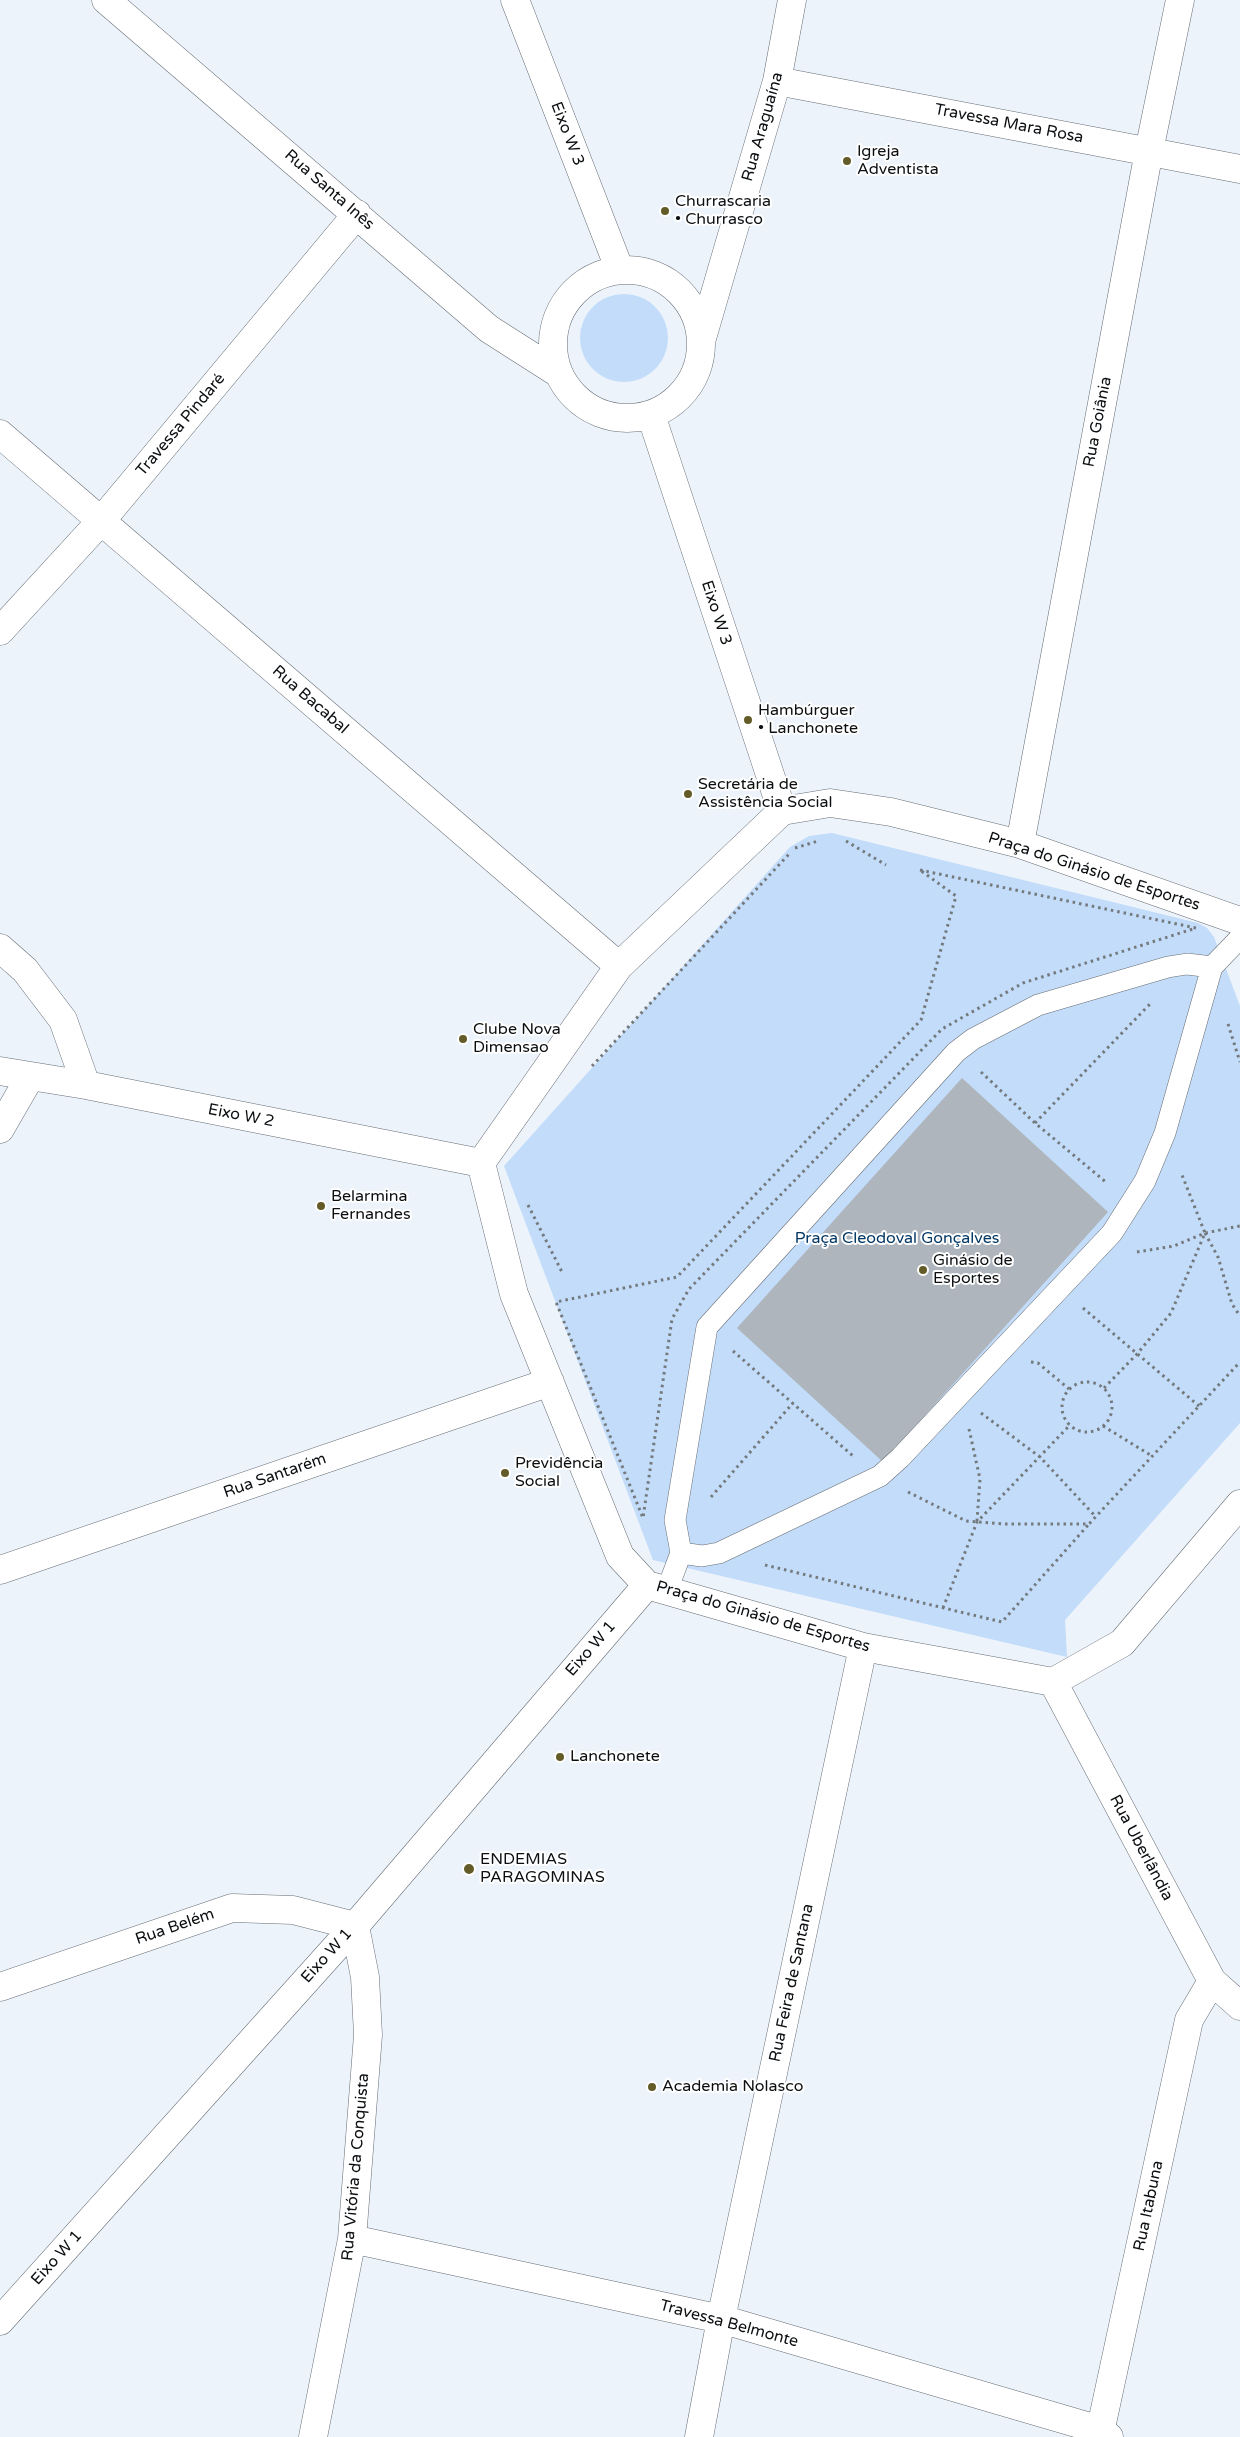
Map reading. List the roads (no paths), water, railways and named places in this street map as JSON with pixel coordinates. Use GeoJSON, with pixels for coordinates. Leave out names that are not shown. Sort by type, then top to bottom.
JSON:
{"type":"FeatureCollection","features":[{"type":"Feature","properties":{"kind":"street","name":"Rua Santa Inês"},"geometry":{"type":"LineString","coordinates":[[106,0],[489,329],[558,373]]}},
{"type":"Feature","properties":{"kind":"street","name":"Eixo W 3"},"geometry":{"type":"LineString","coordinates":[[515,0],[619,268]]}},
{"type":"Feature","properties":{"kind":"street","name":"Rua Araguaína"},"geometry":{"type":"LineString","coordinates":[[702,338],[777,81],[792,0]]}},
{"type":"Feature","properties":{"kind":"street","name":"Rua Goiânia"},"geometry":{"type":"LineString","coordinates":[[1020,844],[1149,151],[1180,0]]}},
{"type":"Feature","properties":{"kind":"street","name":"Travessa Mara Rosa"},"geometry":{"type":"LineString","coordinates":[[777,81],[1240,169]]}},
{"type":"Feature","properties":{"kind":"street","name":"Travessa Pindaré"},"geometry":{"type":"LineString","coordinates":[[0,631],[101,521],[357,214]]}},
{"type":"Feature","properties":{"kind":"street"},"geometry":{"type":"LineString","coordinates":[[619,268],[658,275],[666,281],[689,301],[702,338],[700,363],[690,385],[673,404],[651,415],[623,419],[596,413],[573,396],[558,373],[552,338],[562,304],[586,279],[619,268]]}},
{"type":"Feature","properties":{"kind":"street","name":"Eixo W 3"},"geometry":{"type":"LineString","coordinates":[[651,415],[782,811]]}},
{"type":"Feature","properties":{"kind":"street","name":"Rua Bacabal"},"geometry":{"type":"LineString","coordinates":[[0,434],[619,966]]}},
{"type":"Feature","properties":{"kind":"street","name":"Praça do Ginásio de Esportes"},"geometry":{"type":"LineString","coordinates":[[782,811],[830,803],[891,812],[1020,844],[1240,921]]}},
{"type":"Feature","properties":{"kind":"street"},"geometry":{"type":"LineString","coordinates":[[481,1163],[619,966],[782,811]]}},
{"type":"Feature","properties":{"kind":"street"},"geometry":{"type":"LineString","coordinates":[[0,948],[25,970],[63,1020],[86,1085]]}},
{"type":"Feature","properties":{"kind":"street","name":"Eixo W 2"},"geometry":{"type":"LineString","coordinates":[[0,1071],[86,1085],[481,1163]]}},
{"type":"Feature","properties":{"kind":"street"},"geometry":{"type":"LineString","coordinates":[[0,1130],[30,1077]]}},
{"type":"Feature","properties":{"kind":"street","name":"Praça do Ginásio de Esportes"},"geometry":{"type":"LineString","coordinates":[[481,1163],[514,1294],[620,1556],[657,1588],[863,1647],[1053,1682]]}},
{"type":"Feature","properties":{"kind":"street","name":"Rua Santarém"},"geometry":{"type":"LineString","coordinates":[[0,1570],[550,1382]]}},
{"type":"Feature","properties":{"kind":"street"},"geometry":{"type":"LineString","coordinates":[[1053,1682],[1122,1643],[1235,1519]]}},
{"type":"Feature","properties":{"kind":"street","name":"Eixo W 1"},"geometry":{"type":"LineString","coordinates":[[0,2321],[657,1588]]}},
{"type":"Feature","properties":{"kind":"street","name":"Rua Feira de Santana"},"geometry":{"type":"LineString","coordinates":[[699,2437],[721,2319],[863,1647]]}},
{"type":"Feature","properties":{"kind":"street","name":"Rua Uberlândia"},"geometry":{"type":"LineString","coordinates":[[1053,1682],[1212,1981],[1240,2006]]}},
{"type":"Feature","properties":{"kind":"street","name":"Rua Belém"},"geometry":{"type":"LineString","coordinates":[[0,1987],[232,1908],[293,1910],[355,1926]]}},
{"type":"Feature","properties":{"kind":"street","name":"Rua Vitória da Conquista"},"geometry":{"type":"LineString","coordinates":[[313,2437],[352,2239],[368,2035],[365,1977],[355,1926]]}},
{"type":"Feature","properties":{"kind":"street","name":"Rua Itabuna"},"geometry":{"type":"LineString","coordinates":[[1103,2435],[1189,2020],[1212,1981]]}},
{"type":"Feature","properties":{"kind":"street","name":"Travessa Belmonte"},"geometry":{"type":"LineString","coordinates":[[352,2239],[721,2319],[1103,2435]]}},
{"type":"Feature","properties":{"kind":"lane"},"geometry":{"type":"LineString","coordinates":[[681,1553],[702,1556],[719,1553],[880,1476],[900,1458],[1112,1233],[1145,1181],[1166,1133],[1212,966],[1240,938]]}},
{"type":"Feature","properties":{"kind":"lane"},"geometry":{"type":"LineString","coordinates":[[657,1588],[681,1553],[675,1520],[707,1327],[956,1052],[973,1039],[1038,1005],[1168,966],[1187,964],[1212,966]]}},
{"type":"Feature","properties":{"kind":"place","name":"Igreja Adventista"},"geometry":{"type":"Point","coordinates":[847,161]}},
{"type":"Feature","properties":{"kind":"place","name":"Churrascaria • Churrasco"},"geometry":{"type":"Point","coordinates":[665,211]}},
{"type":"Feature","properties":{"kind":"place","name":"Hambúrguer • Lanchonete"},"geometry":{"type":"Point","coordinates":[748,720]}},
{"type":"Feature","properties":{"kind":"place","name":"Secretária de Assistência Social"},"geometry":{"type":"Point","coordinates":[688,794]}},
{"type":"Feature","properties":{"kind":"place","name":"Clube Nova Dimensao"},"geometry":{"type":"Point","coordinates":[463,1039]}},
{"type":"Feature","properties":{"kind":"place","name":"Belarmina Fernandes"},"geometry":{"type":"Point","coordinates":[321,1206]}},
{"type":"Feature","properties":{"kind":"place","name":"Ginásio de Esportes"},"geometry":{"type":"Point","coordinates":[923,1270]}},
{"type":"Feature","properties":{"kind":"place","name":"Previdência Social"},"geometry":{"type":"Point","coordinates":[505,1473]}},
{"type":"Feature","properties":{"kind":"place","name":"Lanchonete"},"geometry":{"type":"Point","coordinates":[560,1757]}},
{"type":"Feature","properties":{"kind":"place","name":"ENDEMIAS PARAGOMINAS"},"geometry":{"type":"Point","coordinates":[469,1869]}},
{"type":"Feature","properties":{"kind":"place","name":"Academia Nolasco"},"geometry":{"type":"Point","coordinates":[652,2087]}},
{"type":"Feature","properties":{"kind":"park label","name":"Praça Cleodoval Gonçalves"},"geometry":{"type":"Point","coordinates":[897,1239]}}]}
